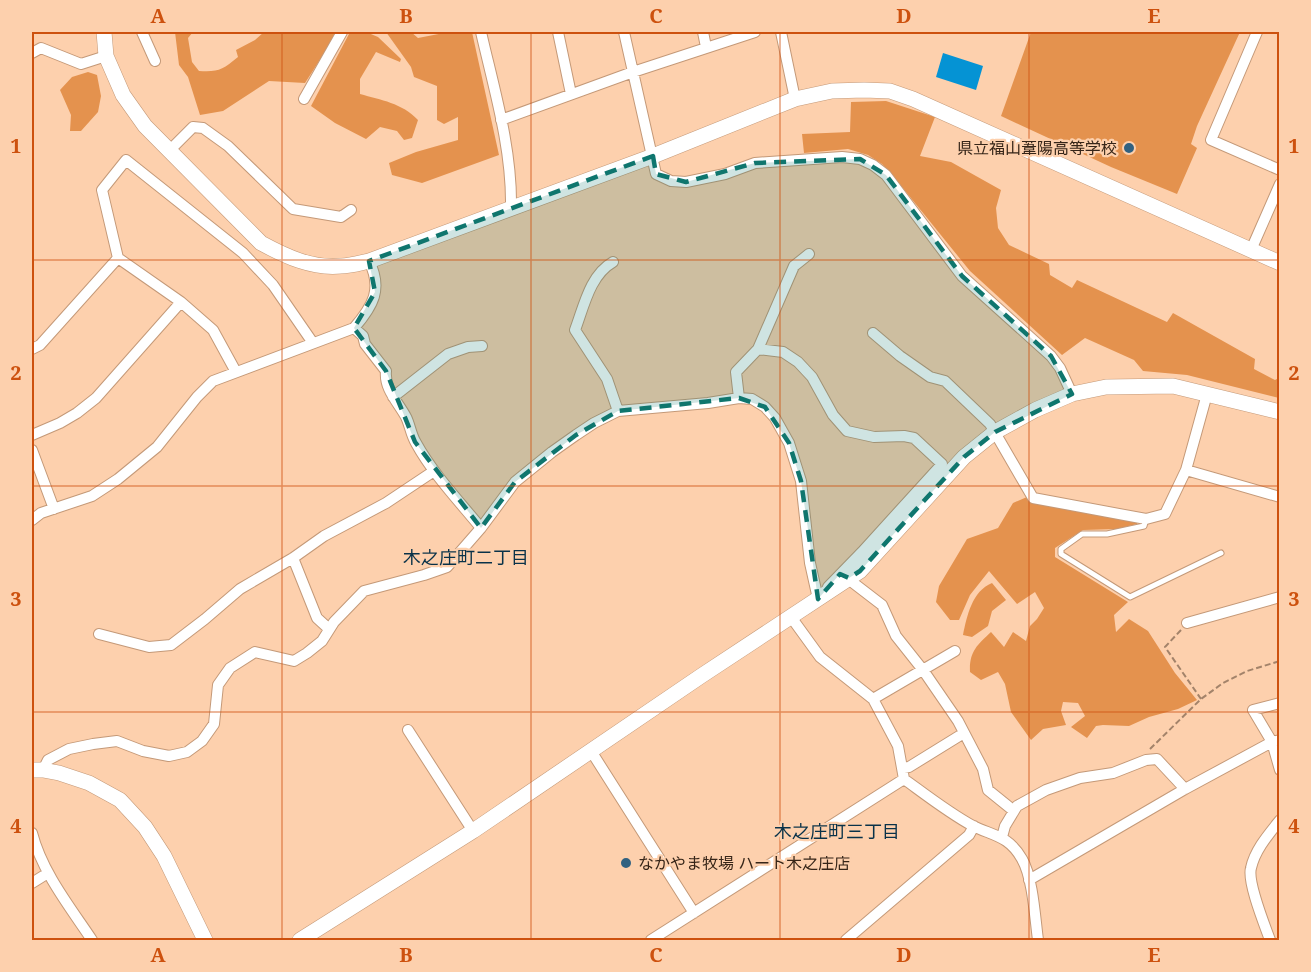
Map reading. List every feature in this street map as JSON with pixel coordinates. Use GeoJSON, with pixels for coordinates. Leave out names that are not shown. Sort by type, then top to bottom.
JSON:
{"type":"FeatureCollection","features":[{"type":"Feature","properties":{"kind":"street"},"geometry":{"type":"LineString","coordinates":[[104,32],[106,56],[123,95],[145,126],[261,243],[285,256],[317,266],[341,267],[369,261],[653,156],[795,99],[832,91],[864,90],[890,91],[913,99],[1280,262]]}},
{"type":"Feature","properties":{"kind":"street"},"geometry":{"type":"LineString","coordinates":[[142,32],[155,61]]}},
{"type":"Feature","properties":{"kind":"street"},"geometry":{"type":"LineString","coordinates":[[304,99],[342,32]]}},
{"type":"Feature","properties":{"kind":"street"},"geometry":{"type":"LineString","coordinates":[[481,32],[501,120],[512,184],[511,207]]}},
{"type":"Feature","properties":{"kind":"street"},"geometry":{"type":"LineString","coordinates":[[558,32],[571,94]]}},
{"type":"Feature","properties":{"kind":"street"},"geometry":{"type":"LineString","coordinates":[[624,32],[656,174],[671,181],[686,182],[725,174],[755,163],[842,157],[860,159],[873,165],[886,175],[962,276],[1051,356],[1060,368],[1072,394]]}},
{"type":"Feature","properties":{"kind":"street"},"geometry":{"type":"LineString","coordinates":[[703,32],[706,47]]}},
{"type":"Feature","properties":{"kind":"street"},"geometry":{"type":"LineString","coordinates":[[501,120],[633,72],[755,32]]}},
{"type":"Feature","properties":{"kind":"street"},"geometry":{"type":"LineString","coordinates":[[781,32],[795,99]]}},
{"type":"Feature","properties":{"kind":"street"},"geometry":{"type":"LineString","coordinates":[[1257,32],[1211,140],[1280,170]]}},
{"type":"Feature","properties":{"kind":"street"},"geometry":{"type":"LineString","coordinates":[[32,53],[41,48],[81,64],[106,56]]}},
{"type":"Feature","properties":{"kind":"street"},"geometry":{"type":"LineString","coordinates":[[169,151],[194,128],[203,128],[228,146],[292,209],[341,217],[351,210]]}},
{"type":"Feature","properties":{"kind":"street"},"geometry":{"type":"LineString","coordinates":[[236,372],[213,330],[181,302],[118,258],[102,190],[126,160],[243,253],[273,285],[313,343]]}},
{"type":"Feature","properties":{"kind":"street"},"geometry":{"type":"LineString","coordinates":[[1251,250],[1280,184]]}},
{"type":"Feature","properties":{"kind":"street"},"geometry":{"type":"LineString","coordinates":[[739,398],[736,372],[758,349],[794,266],[809,254]]}},
{"type":"Feature","properties":{"kind":"street"},"geometry":{"type":"LineString","coordinates":[[32,349],[40,345],[118,258]]}},
{"type":"Feature","properties":{"kind":"street"},"geometry":{"type":"LineString","coordinates":[[32,520],[41,513],[92,496],[118,479],[158,447],[197,397],[213,381],[354,328],[368,312],[375,292],[375,273],[369,261]]}},
{"type":"Feature","properties":{"kind":"street"},"geometry":{"type":"LineString","coordinates":[[614,262],[605,266],[592,285],[575,330],[607,379],[618,411]]}},
{"type":"Feature","properties":{"kind":"street"},"geometry":{"type":"LineString","coordinates":[[32,435],[60,423],[96,398],[181,302]]}},
{"type":"Feature","properties":{"kind":"street"},"geometry":{"type":"LineString","coordinates":[[354,328],[363,336],[365,344],[386,371],[385,378],[393,397],[406,417],[415,442],[434,471],[482,528]]}},
{"type":"Feature","properties":{"kind":"street"},"geometry":{"type":"LineString","coordinates":[[873,333],[930,377],[945,381],[990,424],[1033,498],[1146,519],[1165,514],[1186,470],[1207,394]]}},
{"type":"Feature","properties":{"kind":"street"},"geometry":{"type":"LineString","coordinates":[[393,397],[448,354],[468,347],[482,346]]}},
{"type":"Feature","properties":{"kind":"street"},"geometry":{"type":"LineString","coordinates":[[300,940],[474,831],[818,599],[845,576],[862,552],[942,464],[914,438],[873,436],[848,431],[833,415],[812,377],[798,362],[783,352],[758,349]]}},
{"type":"Feature","properties":{"kind":"street"},"geometry":{"type":"LineString","coordinates":[[845,576],[860,571],[964,457],[995,432],[1035,410],[1072,394],[1106,387],[1173,386],[1280,412]]}},
{"type":"Feature","properties":{"kind":"street"},"geometry":{"type":"LineString","coordinates":[[37,770],[48,760],[69,749],[117,741],[143,751],[169,756],[187,752],[202,741],[214,724],[218,685],[230,668],[255,652],[294,661],[322,641],[348,606],[364,591],[447,567],[482,528],[515,482],[576,435],[618,411],[739,398],[752,399],[765,407],[775,418],[789,443],[801,480],[810,563],[818,599]]}},
{"type":"Feature","properties":{"kind":"street"},"geometry":{"type":"LineString","coordinates":[[32,454],[54,509]]}},
{"type":"Feature","properties":{"kind":"street"},"geometry":{"type":"LineString","coordinates":[[1186,470],[1280,497]]}},
{"type":"Feature","properties":{"kind":"street"},"geometry":{"type":"LineString","coordinates":[[99,634],[149,647],[171,645],[240,589],[293,558],[324,536],[386,503],[434,471]]}},
{"type":"Feature","properties":{"kind":"street"},"geometry":{"type":"LineString","coordinates":[[293,558],[317,618],[329,629]]}},
{"type":"Feature","properties":{"kind":"street"},"geometry":{"type":"LineString","coordinates":[[845,576],[882,605],[896,636],[958,721],[983,769],[988,789],[1014,811]]}},
{"type":"Feature","properties":{"kind":"street"},"geometry":{"type":"LineString","coordinates":[[1187,623],[1280,597]]}},
{"type":"Feature","properties":{"kind":"street"},"geometry":{"type":"LineString","coordinates":[[791,617],[820,657],[873,699],[898,746],[903,773],[940,805],[974,826],[1002,837],[1011,844],[1023,860],[1029,880],[1038,940]]}},
{"type":"Feature","properties":{"kind":"street"},"geometry":{"type":"LineString","coordinates":[[873,699],[955,651]]}},
{"type":"Feature","properties":{"kind":"street"},"geometry":{"type":"LineString","coordinates":[[1280,703],[1253,710],[1276,741],[1280,770]]}},
{"type":"Feature","properties":{"kind":"street"},"geometry":{"type":"LineString","coordinates":[[408,730],[474,831]]}},
{"type":"Feature","properties":{"kind":"street"},"geometry":{"type":"LineString","coordinates":[[654,940],[909,767],[964,733]]}},
{"type":"Feature","properties":{"kind":"street"},"geometry":{"type":"LineString","coordinates":[[1029,880],[1185,789],[1276,741]]}},
{"type":"Feature","properties":{"kind":"street"},"geometry":{"type":"LineString","coordinates":[[591,751],[694,913]]}},
{"type":"Feature","properties":{"kind":"street"},"geometry":{"type":"LineString","coordinates":[[1002,837],[1005,826],[1017,806],[1046,790],[1080,778],[1113,773],[1146,760],[1157,759],[1185,789]]}},
{"type":"Feature","properties":{"kind":"street"},"geometry":{"type":"LineString","coordinates":[[37,770],[89,783],[120,800],[145,827],[164,856],[205,940]]}},
{"type":"Feature","properties":{"kind":"street"},"geometry":{"type":"LineString","coordinates":[[1270,940],[1255,897],[1250,870],[1260,845],[1280,820]]}},
{"type":"Feature","properties":{"kind":"street"},"geometry":{"type":"LineString","coordinates":[[846,940],[969,835],[974,826]]}},
{"type":"Feature","properties":{"kind":"street"},"geometry":{"type":"LineString","coordinates":[[32,833],[34,844],[48,873],[92,940]]}},
{"type":"Feature","properties":{"kind":"street"},"geometry":{"type":"LineString","coordinates":[[32,883],[48,873]]}},
{"type":"Feature","properties":{"kind":"lane"},"geometry":{"type":"LineString","coordinates":[[1146,519],[1144,526],[1107,534],[1082,534],[1061,549],[1061,554],[1130,597],[1221,553]]}},
{"type":"Feature","properties":{"kind":"path"},"geometry":{"type":"LineString","coordinates":[[1187,623],[1165,647],[1201,699]]}},
{"type":"Feature","properties":{"kind":"path"},"geometry":{"type":"LineString","coordinates":[[1151,760],[1150,748],[1201,699],[1223,683],[1246,671],[1280,661]]}},
{"type":"Feature","properties":{"kind":"highlighted area"},"geometry":{"type":"Polygon","coordinates":[[[653,156],[656,174],[686,182],[755,163],[860,159],[886,175],[962,276],[1051,356],[1072,394],[995,432],[964,457],[860,571],[849,578],[840,574],[818,599],[801,481],[789,443],[765,407],[739,398],[618,411],[576,435],[515,482],[481,528],[415,442],[386,371],[354,328],[375,292],[369,261],[653,156]]]}},
{"type":"Feature","properties":{"kind":"shaded area"},"geometry":{"type":"Polygon","coordinates":[[[175,32],[193,32],[188,38],[192,62],[199,71],[206,71],[228,65],[238,57],[236,50],[255,40],[264,32],[335,32],[305,83],[269,81],[223,111],[200,115],[188,77],[179,65],[175,32]]]}},
{"type":"Feature","properties":{"kind":"shaded area"},"geometry":{"type":"Polygon","coordinates":[[[350,32],[366,32],[378,37],[401,59],[400,62],[376,52],[360,79],[360,94],[391,103],[412,114],[418,120],[412,138],[404,140],[397,131],[380,127],[366,139],[335,123],[311,106],[350,32]]]}},
{"type":"Feature","properties":{"kind":"shaded area"},"geometry":{"type":"Polygon","coordinates":[[[386,32],[411,32],[418,38],[449,32],[472,32],[499,155],[422,183],[392,175],[389,163],[416,152],[458,140],[458,117],[444,124],[437,120],[437,86],[414,77],[411,67],[386,32]]]}},
{"type":"Feature","properties":{"kind":"shaded area"},"geometry":{"type":"Polygon","coordinates":[[[1031,32],[1240,32],[1197,126],[1191,144],[1197,148],[1177,194],[1111,167],[1001,116],[1031,32]]]}},
{"type":"Feature","properties":{"kind":"shaded area"},"geometry":{"type":"Polygon","coordinates":[[[88,72],[97,75],[101,96],[98,112],[81,131],[70,131],[71,115],[60,90],[72,77],[88,72]]]}},
{"type":"Feature","properties":{"kind":"shaded area"},"geometry":{"type":"Polygon","coordinates":[[[886,101],[935,117],[920,156],[951,162],[1001,190],[996,208],[998,228],[1009,245],[1049,264],[1050,275],[1072,288],[1077,280],[1167,322],[1173,313],[1255,359],[1254,369],[1275,380],[1279,378],[1279,398],[1187,375],[1143,371],[1134,360],[1085,338],[1062,355],[970,271],[882,164],[868,155],[848,149],[804,153],[802,134],[850,132],[851,102],[886,101]]]}},
{"type":"Feature","properties":{"kind":"shaded area"},"geometry":{"type":"Polygon","coordinates":[[[1027,497],[1137,520],[1137,524],[1117,529],[1083,530],[1055,548],[1055,557],[1128,602],[1114,615],[1116,632],[1129,619],[1148,631],[1175,673],[1197,700],[1129,726],[1096,726],[1087,738],[1071,727],[1085,716],[1078,703],[1063,702],[1061,711],[1066,725],[1043,729],[1031,740],[1011,712],[1005,684],[998,672],[981,680],[970,672],[975,649],[991,632],[1004,647],[1013,632],[1026,641],[1030,626],[1044,608],[1035,592],[1017,604],[989,571],[970,595],[959,620],[950,620],[936,602],[939,586],[967,539],[998,528],[1013,503],[1027,497]]]}},
{"type":"Feature","properties":{"kind":"shaded area"},"geometry":{"type":"Polygon","coordinates":[[[992,583],[1006,600],[992,611],[988,626],[972,637],[963,635],[975,598],[992,583]]]}},
{"type":"Feature","properties":{"kind":"water"},"geometry":{"type":"Polygon","coordinates":[[[943,53],[983,66],[976,90],[936,77],[943,53]]]}},
{"type":"Feature","properties":{"kind":"place","name":"県立福山葦陽高等学校"},"geometry":{"type":"Point","coordinates":[1129,148]}},
{"type":"Feature","properties":{"kind":"place","name":"なかやま牧場 ハート木之庄店"},"geometry":{"type":"Point","coordinates":[626,863]}},
{"type":"Feature","properties":{"kind":"district","name":"木之庄町二丁目"},"geometry":{"type":"Point","coordinates":[466,558]}},
{"type":"Feature","properties":{"kind":"district","name":"木之庄町三丁目"},"geometry":{"type":"Point","coordinates":[837,832]}}]}
